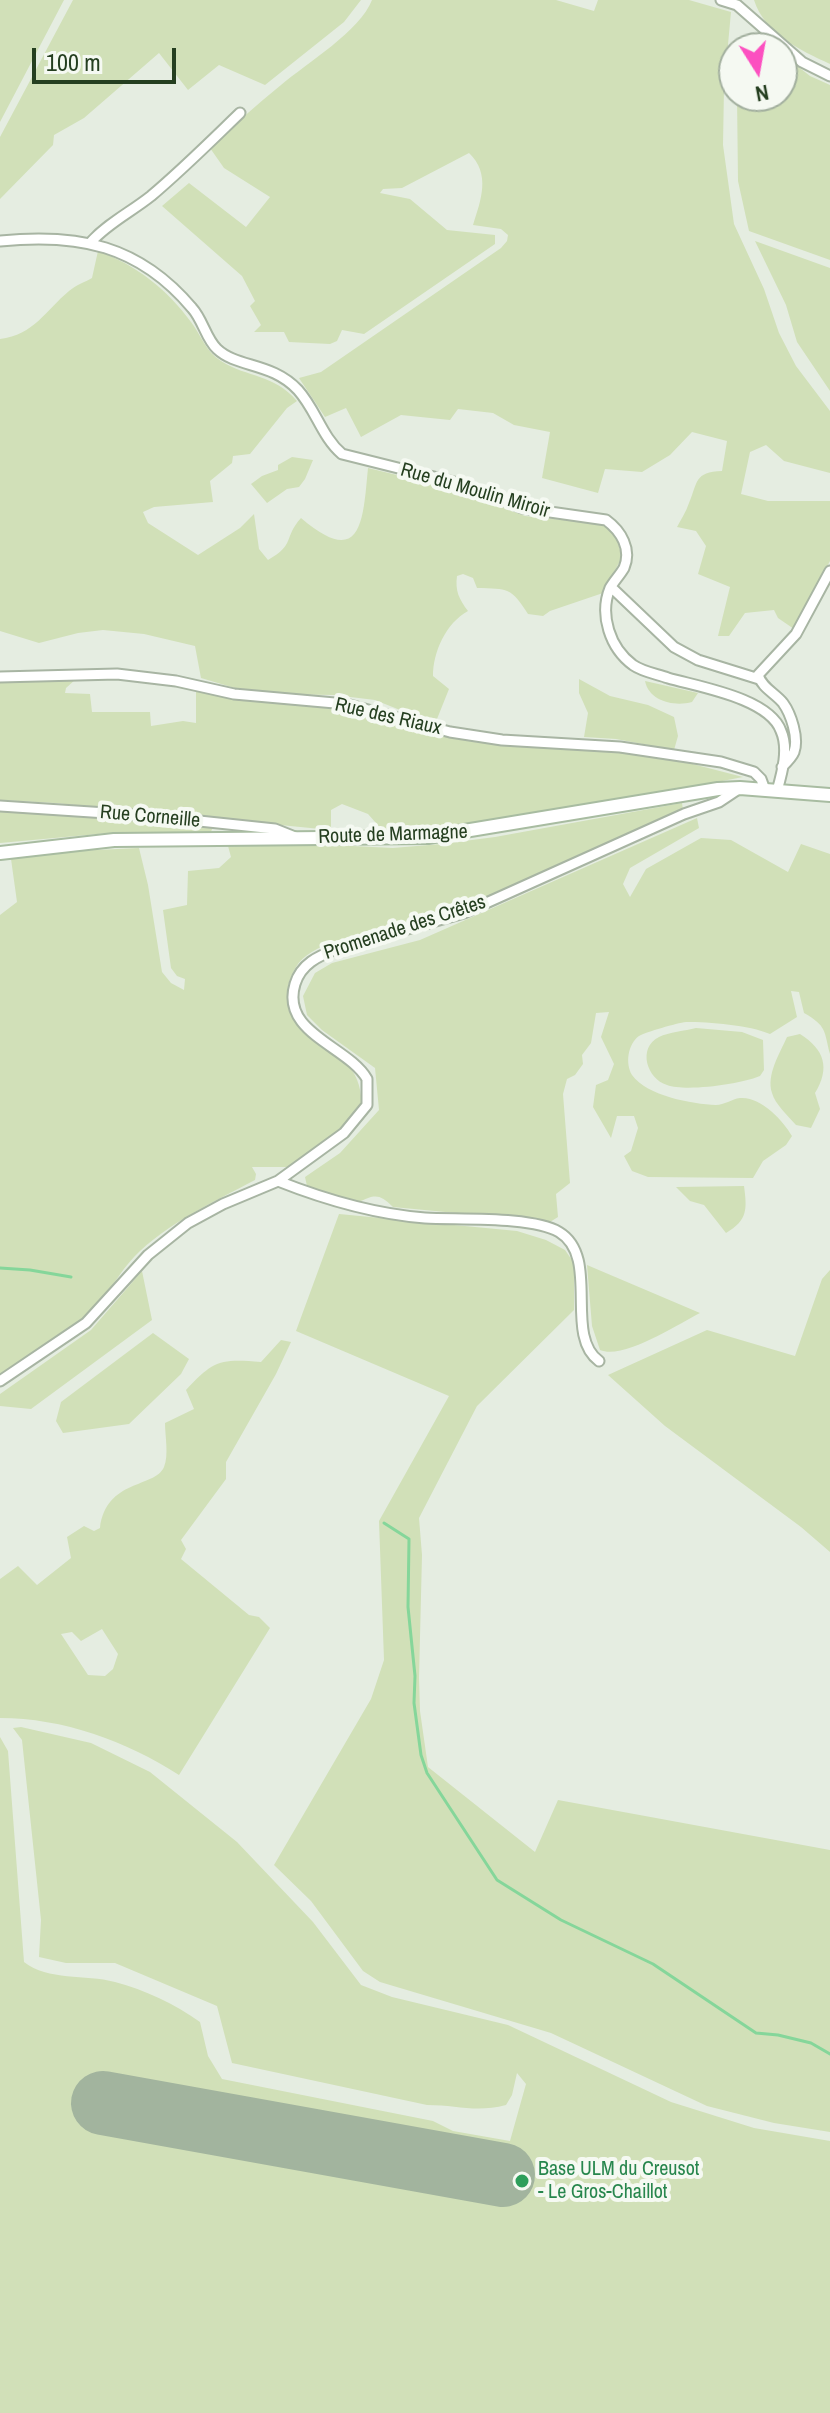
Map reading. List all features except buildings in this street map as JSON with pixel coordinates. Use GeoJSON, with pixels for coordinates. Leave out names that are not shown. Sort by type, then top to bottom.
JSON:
{"type":"FeatureCollection","features":[{"type":"Feature","properties":{"kind":"street"},"geometry":{"type":"LineString","coordinates":[[721,0],[737,2],[802,62],[830,76]]}},
{"type":"Feature","properties":{"kind":"street"},"geometry":{"type":"LineString","coordinates":[[91,242],[103,229],[131,212],[168,182],[240,113]]}},
{"type":"Feature","properties":{"kind":"street","name":"Rue du Moulin Miroir"},"geometry":{"type":"LineString","coordinates":[[0,241],[49,238],[91,242],[132,260],[171,286],[193,308],[217,349],[286,377],[314,409],[330,444],[342,454],[462,484],[522,508],[606,520],[619,532],[627,550],[623,570],[611,587],[606,603],[607,622],[614,645],[634,666],[765,710],[781,730],[784,751],[782,767],[771,791]]}},
{"type":"Feature","properties":{"kind":"street"},"geometry":{"type":"LineString","coordinates":[[759,679],[758,675],[796,634],[830,571]]}},
{"type":"Feature","properties":{"kind":"street"},"geometry":{"type":"LineString","coordinates":[[611,587],[674,647],[698,660],[759,679],[782,703],[790,716],[795,737],[794,753],[782,767]]}},
{"type":"Feature","properties":{"kind":"street","name":"Rue des Riaux"},"geometry":{"type":"LineString","coordinates":[[0,677],[117,674],[176,681],[234,694],[346,704],[450,732],[502,740],[620,747],[721,762],[754,772],[771,791]]}},
{"type":"Feature","properties":{"kind":"street","name":"Route de Marmagne"},"geometry":{"type":"LineString","coordinates":[[0,853],[114,840],[428,837],[740,788],[830,795]]}},
{"type":"Feature","properties":{"kind":"street","name":"Promenade des Crêtes"},"geometry":{"type":"LineString","coordinates":[[0,1381],[86,1323],[148,1255],[188,1223],[223,1204],[278,1181],[344,1133],[367,1105],[367,1079],[362,1070],[301,1023],[292,995],[306,965],[337,949],[464,913],[684,814],[719,802],[740,788]]}},
{"type":"Feature","properties":{"kind":"street","name":"Rue Corneille"},"geometry":{"type":"LineString","coordinates":[[0,806],[152,816],[275,829],[299,838]]}},
{"type":"Feature","properties":{"kind":"street"},"geometry":{"type":"LineString","coordinates":[[278,1181],[367,1211],[424,1218],[519,1223],[558,1232],[577,1256],[583,1327],[592,1356],[599,1361]]}},
{"type":"Feature","properties":{"kind":"green space"},"geometry":{"type":"Polygon","coordinates":[[[0,0],[64,0],[0,122],[0,0]]]}},
{"type":"Feature","properties":{"kind":"green space"},"geometry":{"type":"Polygon","coordinates":[[[73,0],[361,0],[344,22],[265,85],[219,65],[188,90],[159,53],[84,118],[54,135],[53,145],[0,199],[0,137],[73,0]]]}},
{"type":"Feature","properties":{"kind":"green space"},"geometry":{"type":"Polygon","coordinates":[[[372,0],[556,0],[594,11],[598,0],[689,0],[731,12],[729,32],[718,32],[718,112],[724,112],[723,145],[734,224],[764,289],[779,333],[796,366],[830,411],[830,473],[784,461],[766,445],[750,452],[741,494],[768,501],[830,501],[830,561],[794,629],[778,618],[774,610],[745,613],[729,636],[718,636],[730,587],[698,574],[706,546],[696,531],[677,527],[698,480],[706,473],[722,471],[727,441],[692,432],[670,455],[642,472],[605,469],[598,493],[542,478],[550,432],[514,425],[493,413],[458,409],[450,420],[401,415],[361,437],[346,408],[325,417],[299,378],[321,372],[507,241],[508,235],[501,229],[473,225],[481,197],[482,178],[476,161],[469,153],[402,188],[383,189],[380,193],[410,199],[447,230],[495,235],[495,244],[364,334],[342,330],[337,341],[330,344],[289,342],[284,332],[254,332],[261,325],[250,306],[255,301],[242,276],[162,206],[189,183],[246,227],[270,197],[224,168],[210,148],[263,100],[345,35],[366,12],[372,0]]]}},
{"type":"Feature","properties":{"kind":"green space"},"geometry":{"type":"Polygon","coordinates":[[[754,0],[830,0],[830,64],[798,48],[798,32],[775,32],[759,12],[754,0]]]}},
{"type":"Feature","properties":{"kind":"green space"},"geometry":{"type":"Polygon","coordinates":[[[798,67],[830,85],[830,260],[749,231],[738,181],[737,112],[798,112],[798,67]]]}},
{"type":"Feature","properties":{"kind":"green space"},"geometry":{"type":"Polygon","coordinates":[[[755,241],[830,268],[830,391],[797,342],[786,305],[755,241]]]}},
{"type":"Feature","properties":{"kind":"green space"},"geometry":{"type":"Polygon","coordinates":[[[98,251],[125,263],[161,289],[182,310],[216,357],[270,381],[297,401],[287,408],[250,454],[233,456],[232,463],[210,481],[213,502],[154,507],[143,512],[148,523],[198,555],[240,528],[254,514],[259,549],[268,560],[286,545],[301,518],[337,540],[348,539],[356,532],[364,504],[368,468],[455,489],[525,516],[603,524],[616,536],[622,557],[603,593],[543,616],[528,614],[508,591],[477,588],[473,578],[463,574],[457,576],[458,595],[468,611],[447,631],[435,657],[433,676],[449,689],[435,724],[375,700],[334,695],[271,694],[238,689],[201,678],[195,646],[144,634],[103,630],[39,643],[0,631],[0,339],[12,337],[31,327],[69,291],[92,278],[98,251]]]}},
{"type":"Feature","properties":{"kind":"green space"},"geometry":{"type":"Polygon","coordinates":[[[292,457],[313,460],[305,479],[299,487],[287,489],[267,503],[251,484],[278,470],[278,465],[292,457]]]}},
{"type":"Feature","properties":{"kind":"green space"},"geometry":{"type":"Polygon","coordinates":[[[76,679],[65,693],[90,694],[92,712],[150,712],[151,726],[183,721],[196,723],[196,690],[239,700],[367,712],[416,730],[475,742],[614,750],[681,761],[743,777],[519,818],[384,832],[368,814],[342,804],[331,810],[331,830],[0,800],[0,681],[76,679]]]}},
{"type":"Feature","properties":{"kind":"green space"},"geometry":{"type":"Polygon","coordinates":[[[579,679],[610,696],[648,705],[674,717],[678,736],[674,750],[616,739],[584,737],[588,713],[579,693],[579,679]]]}},
{"type":"Feature","properties":{"kind":"green space"},"geometry":{"type":"Polygon","coordinates":[[[645,681],[698,693],[692,702],[670,703],[657,698],[647,688],[645,681]]]}},
{"type":"Feature","properties":{"kind":"green space"},"geometry":{"type":"Polygon","coordinates":[[[682,803],[683,810],[492,894],[435,915],[323,946],[303,959],[289,984],[287,1000],[291,1014],[310,1037],[349,1066],[359,1085],[362,1107],[343,1128],[290,1167],[252,1167],[255,1180],[161,1234],[134,1257],[91,1312],[63,1334],[0,1374],[0,915],[17,902],[11,859],[75,851],[139,848],[162,972],[171,983],[184,990],[185,979],[177,976],[171,968],[163,910],[187,905],[188,871],[219,868],[231,857],[228,846],[393,848],[441,844],[682,803]]]}},
{"type":"Feature","properties":{"kind":"green space"},"geometry":{"type":"Polygon","coordinates":[[[0,810],[119,817],[213,827],[210,834],[109,833],[0,843],[0,810]]]}},
{"type":"Feature","properties":{"kind":"green space"},"geometry":{"type":"Polygon","coordinates":[[[697,818],[699,828],[630,868],[623,884],[630,897],[646,869],[701,838],[731,840],[788,872],[801,844],[830,854],[830,1054],[823,1030],[804,1013],[799,992],[791,991],[797,1017],[770,1034],[741,1026],[686,1022],[639,1036],[629,1054],[632,1075],[659,1093],[683,1101],[716,1105],[748,1098],[777,1116],[792,1136],[786,1145],[763,1161],[753,1178],[648,1177],[632,1171],[624,1156],[631,1151],[638,1128],[634,1116],[617,1116],[611,1138],[593,1107],[596,1085],[608,1080],[614,1064],[601,1037],[609,1012],[596,1013],[591,1043],[582,1055],[583,1064],[575,1075],[567,1079],[563,1094],[570,1183],[556,1194],[558,1217],[550,1222],[393,1207],[377,1197],[359,1202],[307,1186],[305,1177],[340,1153],[379,1110],[375,1068],[322,1030],[307,1015],[303,996],[315,973],[332,963],[420,940],[697,818]]]}},
{"type":"Feature","properties":{"kind":"green space"},"geometry":{"type":"Polygon","coordinates":[[[696,1028],[742,1032],[763,1040],[764,1070],[760,1076],[700,1087],[676,1087],[660,1082],[647,1063],[648,1048],[652,1042],[663,1035],[696,1028]]]}},
{"type":"Feature","properties":{"kind":"green space"},"geometry":{"type":"Polygon","coordinates":[[[800,1034],[820,1053],[823,1068],[815,1093],[820,1109],[811,1128],[796,1125],[776,1101],[771,1086],[775,1064],[787,1037],[800,1034]]]}},
{"type":"Feature","properties":{"kind":"green space"},"geometry":{"type":"Polygon","coordinates":[[[744,1186],[744,1213],[739,1223],[726,1233],[704,1205],[690,1201],[676,1187],[744,1186]]]}},
{"type":"Feature","properties":{"kind":"green space"},"geometry":{"type":"Polygon","coordinates":[[[339,1214],[517,1231],[565,1250],[574,1263],[574,1310],[477,1406],[419,1518],[422,1555],[420,1711],[428,1767],[535,1852],[558,1800],[830,1850],[830,2132],[774,2123],[707,2106],[551,2033],[380,1982],[363,1971],[311,1901],[274,1865],[371,1699],[384,1660],[379,1521],[449,1396],[296,1331],[339,1214]]]}},
{"type":"Feature","properties":{"kind":"green space"},"geometry":{"type":"Polygon","coordinates":[[[587,1265],[700,1313],[636,1346],[610,1352],[600,1350],[592,1326],[587,1265]]]}},
{"type":"Feature","properties":{"kind":"green space"},"geometry":{"type":"Polygon","coordinates":[[[830,1270],[830,1552],[665,1426],[608,1375],[707,1330],[795,1356],[822,1279],[830,1270]]]}},
{"type":"Feature","properties":{"kind":"green space"},"geometry":{"type":"Polygon","coordinates":[[[142,1271],[152,1320],[31,1409],[0,1406],[0,1394],[91,1330],[142,1271]]]}},
{"type":"Feature","properties":{"kind":"green space"},"geometry":{"type":"Polygon","coordinates":[[[153,1333],[189,1359],[181,1374],[129,1424],[63,1433],[56,1421],[61,1402],[153,1333]]]}},
{"type":"Feature","properties":{"kind":"green space"},"geometry":{"type":"Polygon","coordinates":[[[281,1340],[291,1342],[226,1462],[226,1479],[181,1540],[186,1549],[181,1559],[249,1615],[259,1617],[270,1628],[179,1775],[138,1752],[93,1734],[47,1722],[0,1718],[0,1579],[18,1566],[37,1585],[71,1558],[67,1537],[84,1526],[94,1531],[100,1528],[111,1501],[159,1474],[164,1467],[167,1451],[165,1423],[194,1409],[186,1390],[211,1367],[219,1364],[261,1362],[281,1340]],[[102,1629],[81,1641],[72,1632],[61,1634],[88,1675],[105,1676],[113,1669],[118,1654],[102,1629]]]}},
{"type":"Feature","properties":{"kind":"green space"},"geometry":{"type":"Polygon","coordinates":[[[21,1727],[91,1743],[150,1772],[237,1842],[313,1922],[361,1985],[392,1997],[508,2025],[671,2102],[754,2128],[830,2141],[830,2413],[0,2413],[0,1737],[8,1751],[24,1962],[44,1972],[126,1985],[180,2009],[200,2022],[208,2056],[222,2079],[433,2121],[453,2131],[510,2141],[526,2084],[517,2073],[512,2095],[506,2105],[466,2108],[427,2105],[232,2063],[217,2006],[115,1963],[66,1963],[39,1957],[41,1920],[22,1740],[13,1728],[21,1727]]]}},
{"type":"Feature","properties":{"kind":"waterway"},"geometry":{"type":"LineString","coordinates":[[0,1268],[71,1277]]}},
{"type":"Feature","properties":{"kind":"waterway"},"geometry":{"type":"LineString","coordinates":[[384,1523],[409,1539],[408,1607],[415,1676],[414,1703],[421,1755],[427,1773],[497,1880],[561,1920],[653,1964],[756,2033],[811,2043],[830,2054]]}},
{"type":"Feature","properties":{"kind":"runway"},"geometry":{"type":"LineString","coordinates":[[103,2103],[503,2175]]}},
{"type":"Feature","properties":{"kind":"place","name":"Base ULM du Creusot - Le Gros-Chaillot"},"geometry":{"type":"Point","coordinates":[522,2181]}}]}
